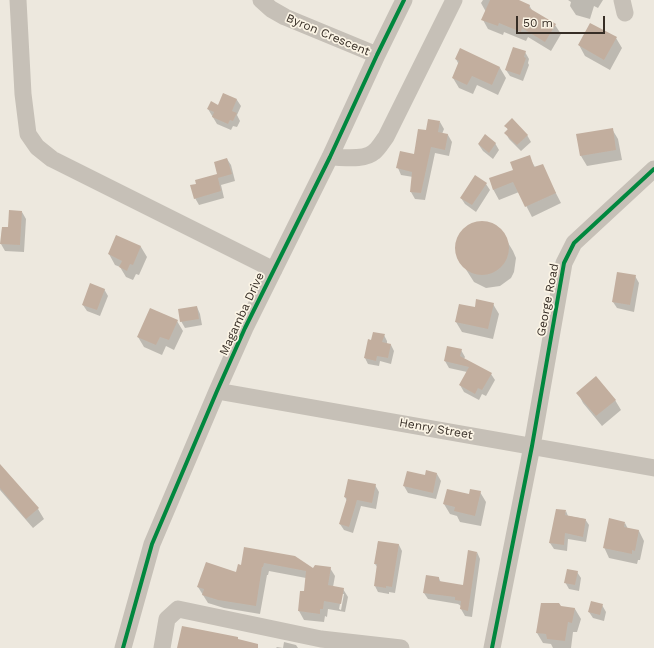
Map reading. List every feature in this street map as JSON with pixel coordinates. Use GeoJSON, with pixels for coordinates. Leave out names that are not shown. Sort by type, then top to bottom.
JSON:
{"type":"FeatureCollection","features":[{"type":"Feature","properties":{"kind":"street"},"geometry":{"type":"LineString","coordinates":[[18,0],[23,94],[28,134],[37,147],[52,159],[274,270]]}},
{"type":"Feature","properties":{"kind":"street","name":"Byron Crescent"},"geometry":{"type":"LineString","coordinates":[[261,0],[271,9],[285,17],[377,55]]}},
{"type":"Feature","properties":{"kind":"street","name":"Magamba Drive"},"geometry":{"type":"LineString","coordinates":[[123,648],[152,544],[217,391],[404,0]]}},
{"type":"Feature","properties":{"kind":"street"},"geometry":{"type":"LineString","coordinates":[[330,157],[364,157],[376,151],[386,137],[454,0]]}},
{"type":"Feature","properties":{"kind":"street","name":"George Road"},"geometry":{"type":"LineString","coordinates":[[492,648],[532,446],[564,263],[574,243],[654,169]]}},
{"type":"Feature","properties":{"kind":"street","name":"Henry Street"},"geometry":{"type":"LineString","coordinates":[[217,391],[654,468]]}},
{"type":"Feature","properties":{"kind":"street"},"geometry":{"type":"LineString","coordinates":[[162,648],[166,619],[178,610],[320,644],[400,648]]}},
{"type":"Feature","properties":{"kind":"building"},"geometry":{"type":"Polygon","coordinates":[[[490,0],[519,0],[530,5],[529,8],[556,24],[545,42],[522,28],[521,32],[499,23],[498,26],[481,20],[490,0]]]}},
{"type":"Feature","properties":{"kind":"building"},"geometry":{"type":"Polygon","coordinates":[[[590,23],[617,37],[604,60],[578,45],[590,23]]]}},
{"type":"Feature","properties":{"kind":"building"},"geometry":{"type":"Polygon","coordinates":[[[513,47],[526,51],[524,57],[526,58],[520,75],[505,70],[513,47]]]}},
{"type":"Feature","properties":{"kind":"building"},"geometry":{"type":"Polygon","coordinates":[[[460,48],[500,67],[492,85],[472,76],[467,85],[452,78],[459,61],[455,59],[460,48]]]}},
{"type":"Feature","properties":{"kind":"building"},"geometry":{"type":"Polygon","coordinates":[[[223,93],[237,99],[232,111],[237,113],[233,121],[230,120],[228,124],[212,117],[214,112],[207,109],[211,101],[218,105],[223,93]]]}},
{"type":"Feature","properties":{"kind":"building"},"geometry":{"type":"Polygon","coordinates":[[[512,118],[528,135],[517,145],[504,133],[508,129],[504,126],[512,118]]]}},
{"type":"Feature","properties":{"kind":"building"},"geometry":{"type":"Polygon","coordinates":[[[428,119],[440,121],[438,132],[448,134],[445,150],[431,147],[421,193],[410,192],[412,172],[396,168],[400,151],[414,154],[418,129],[426,130],[428,119]]]}},
{"type":"Feature","properties":{"kind":"building"},"geometry":{"type":"Polygon","coordinates":[[[613,128],[616,150],[580,156],[576,134],[613,128]]]}},
{"type":"Feature","properties":{"kind":"building"},"geometry":{"type":"Polygon","coordinates":[[[485,134],[496,143],[489,153],[478,144],[485,134]]]}},
{"type":"Feature","properties":{"kind":"building"},"geometry":{"type":"Polygon","coordinates":[[[530,155],[534,167],[543,164],[556,193],[525,207],[513,182],[493,190],[489,178],[513,170],[510,162],[530,155]]]}},
{"type":"Feature","properties":{"kind":"building"},"geometry":{"type":"Polygon","coordinates":[[[227,158],[232,174],[218,178],[221,191],[194,199],[190,185],[196,184],[195,180],[217,174],[214,162],[227,158]]]}},
{"type":"Feature","properties":{"kind":"building"},"geometry":{"type":"Polygon","coordinates":[[[475,175],[487,183],[472,205],[460,198],[475,175]]]}},
{"type":"Feature","properties":{"kind":"building"},"geometry":{"type":"Polygon","coordinates":[[[9,210],[22,211],[20,245],[0,244],[2,227],[8,227],[9,210]]]}},
{"type":"Feature","properties":{"kind":"building"},"geometry":{"type":"Polygon","coordinates":[[[482,221],[497,226],[501,229],[504,233],[509,248],[504,263],[501,267],[497,270],[482,275],[467,270],[463,267],[460,263],[455,248],[460,233],[463,229],[467,226],[482,221]]]}},
{"type":"Feature","properties":{"kind":"building"},"geometry":{"type":"Polygon","coordinates":[[[116,235],[141,246],[133,265],[130,264],[127,271],[119,267],[122,261],[108,254],[116,235]]]}},
{"type":"Feature","properties":{"kind":"building"},"geometry":{"type":"Polygon","coordinates":[[[617,272],[636,275],[630,305],[612,302],[617,272]]]}},
{"type":"Feature","properties":{"kind":"building"},"geometry":{"type":"Polygon","coordinates":[[[90,283],[105,289],[97,310],[82,305],[90,283]]]}},
{"type":"Feature","properties":{"kind":"building"},"geometry":{"type":"Polygon","coordinates":[[[476,299],[494,303],[488,329],[455,322],[459,304],[475,307],[476,299]]]}},
{"type":"Feature","properties":{"kind":"building"},"geometry":{"type":"Polygon","coordinates":[[[197,306],[199,319],[180,322],[178,309],[197,306]]]}},
{"type":"Feature","properties":{"kind":"building"},"geometry":{"type":"Polygon","coordinates":[[[150,308],[178,320],[169,340],[160,337],[156,345],[137,337],[150,308]]]}},
{"type":"Feature","properties":{"kind":"building"},"geometry":{"type":"Polygon","coordinates":[[[373,332],[385,334],[382,342],[391,344],[388,358],[377,356],[376,361],[364,358],[368,339],[371,340],[373,332]]]}},
{"type":"Feature","properties":{"kind":"building"},"geometry":{"type":"Polygon","coordinates":[[[447,346],[462,349],[460,356],[492,373],[482,390],[478,388],[475,394],[459,385],[469,367],[444,361],[447,346]]]}},
{"type":"Feature","properties":{"kind":"building"},"geometry":{"type":"Polygon","coordinates":[[[596,376],[616,400],[596,416],[576,393],[596,376]]]}},
{"type":"Feature","properties":{"kind":"building"},"geometry":{"type":"Polygon","coordinates":[[[0,464],[39,508],[26,519],[0,488],[0,464]]]}},
{"type":"Feature","properties":{"kind":"building"},"geometry":{"type":"Polygon","coordinates":[[[426,470],[437,473],[433,493],[403,486],[407,471],[425,475],[426,470]]]}},
{"type":"Feature","properties":{"kind":"building"},"geometry":{"type":"Polygon","coordinates":[[[348,479],[376,484],[372,503],[357,500],[349,527],[339,524],[347,498],[344,497],[348,479]]]}},
{"type":"Feature","properties":{"kind":"building"},"geometry":{"type":"Polygon","coordinates":[[[447,489],[469,494],[470,489],[481,491],[475,516],[454,511],[455,507],[443,504],[447,489]]]}},
{"type":"Feature","properties":{"kind":"building"},"geometry":{"type":"Polygon","coordinates":[[[556,509],[566,510],[565,515],[586,519],[583,537],[565,533],[564,545],[549,543],[556,509]]]}},
{"type":"Feature","properties":{"kind":"building"},"geometry":{"type":"Polygon","coordinates":[[[609,518],[625,522],[624,527],[639,530],[635,551],[632,550],[632,554],[603,548],[609,518]]]}},
{"type":"Feature","properties":{"kind":"building"},"geometry":{"type":"Polygon","coordinates":[[[378,541],[399,544],[392,587],[386,586],[386,588],[374,586],[377,564],[374,564],[378,541]]]}},
{"type":"Feature","properties":{"kind":"building"},"geometry":{"type":"Polygon","coordinates":[[[244,547],[295,556],[313,568],[315,565],[331,567],[328,585],[344,588],[341,604],[324,601],[323,609],[320,609],[320,614],[298,611],[300,591],[304,591],[306,571],[264,563],[262,567],[256,606],[218,600],[202,595],[204,589],[197,587],[206,562],[236,572],[238,564],[241,565],[244,547]]]}},
{"type":"Feature","properties":{"kind":"building"},"geometry":{"type":"Polygon","coordinates":[[[468,550],[477,552],[468,611],[460,609],[461,601],[455,600],[455,597],[423,593],[426,575],[439,577],[439,581],[463,585],[468,550]]]}},
{"type":"Feature","properties":{"kind":"building"},"geometry":{"type":"Polygon","coordinates":[[[567,569],[578,571],[575,585],[564,583],[567,569]]]}},
{"type":"Feature","properties":{"kind":"building"},"geometry":{"type":"Polygon","coordinates":[[[591,601],[603,604],[600,615],[588,612],[591,601]]]}},
{"type":"Feature","properties":{"kind":"building"},"geometry":{"type":"Polygon","coordinates":[[[541,603],[559,603],[561,606],[575,608],[572,623],[568,622],[565,641],[547,639],[546,634],[536,633],[541,603]]]}},
{"type":"Feature","properties":{"kind":"building"},"geometry":{"type":"Polygon","coordinates":[[[182,626],[238,637],[238,639],[258,644],[258,648],[177,648],[182,626]]]}},
{"type":"Feature","properties":{"kind":"cycle path"},"geometry":{"type":"LineString","coordinates":[[123,648],[152,544],[217,391],[245,328],[330,157],[404,0]]}},
{"type":"Feature","properties":{"kind":"cycle path"},"geometry":{"type":"LineString","coordinates":[[492,648],[532,446],[564,263],[574,243],[654,169]]}}]}
